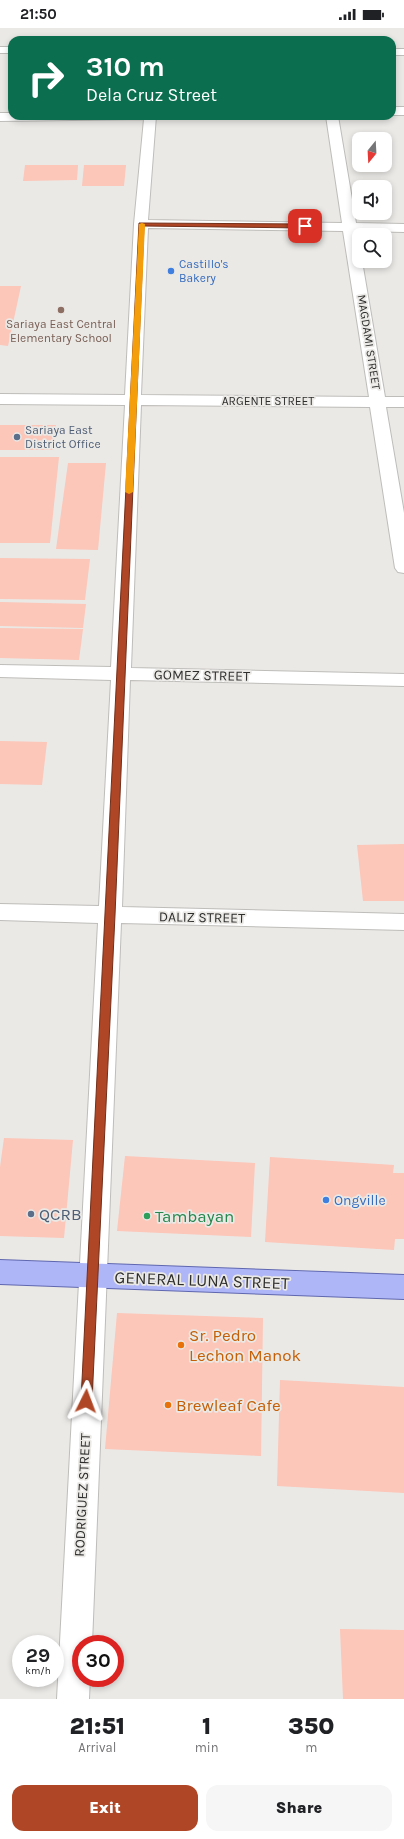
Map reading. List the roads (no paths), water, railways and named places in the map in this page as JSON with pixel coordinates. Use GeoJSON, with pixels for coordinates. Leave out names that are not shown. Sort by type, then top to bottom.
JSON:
{"type":"FeatureCollection","features":[{"type":"Feature","properties":{"kind":"main road","name":"GENERAL LUNA STREET"},"geometry":{"type":"LineString","coordinates":[[0,1272],[404,1287]]}},
{"type":"Feature","properties":{"kind":"street","name":"RODRIGUEZ STREET"},"geometry":{"type":"LineString","coordinates":[[73,1699],[141,224],[150,120]]}},
{"type":"Feature","properties":{"kind":"street","name":"MAGDAMI STREET"},"geometry":{"type":"LineString","coordinates":[[333,120],[404,568]]}},
{"type":"Feature","properties":{"kind":"street"},"geometry":{"type":"LineString","coordinates":[[141,224],[404,228]]}},
{"type":"Feature","properties":{"kind":"street","name":"ARGENTE STREET"},"geometry":{"type":"LineString","coordinates":[[0,399],[404,402]]}},
{"type":"Feature","properties":{"kind":"street","name":"GOMEZ STREET"},"geometry":{"type":"LineString","coordinates":[[0,671],[404,680]]}},
{"type":"Feature","properties":{"kind":"street","name":"DALIZ STREET"},"geometry":{"type":"LineString","coordinates":[[0,912],[404,922]]}},
{"type":"Feature","properties":{"kind":"place","name":"Castillo's Bakery"},"geometry":{"type":"Point","coordinates":[171,271]}},
{"type":"Feature","properties":{"kind":"place","name":"Sariaya East Central Elementary School"},"geometry":{"type":"Point","coordinates":[61,310]}},
{"type":"Feature","properties":{"kind":"place","name":"Sariaya East District Office"},"geometry":{"type":"Point","coordinates":[17,437]}},
{"type":"Feature","properties":{"kind":"place","name":"Ongville"},"geometry":{"type":"Point","coordinates":[326,1200]}},
{"type":"Feature","properties":{"kind":"place","name":"QCRB"},"geometry":{"type":"Point","coordinates":[31,1214]}},
{"type":"Feature","properties":{"kind":"place","name":"Tambayan"},"geometry":{"type":"Point","coordinates":[147,1216]}},
{"type":"Feature","properties":{"kind":"place","name":"Sr. Pedro Lechon Manok"},"geometry":{"type":"Point","coordinates":[181,1345]}},
{"type":"Feature","properties":{"kind":"place","name":"Brewleaf Cafe"},"geometry":{"type":"Point","coordinates":[168,1405]}}]}
